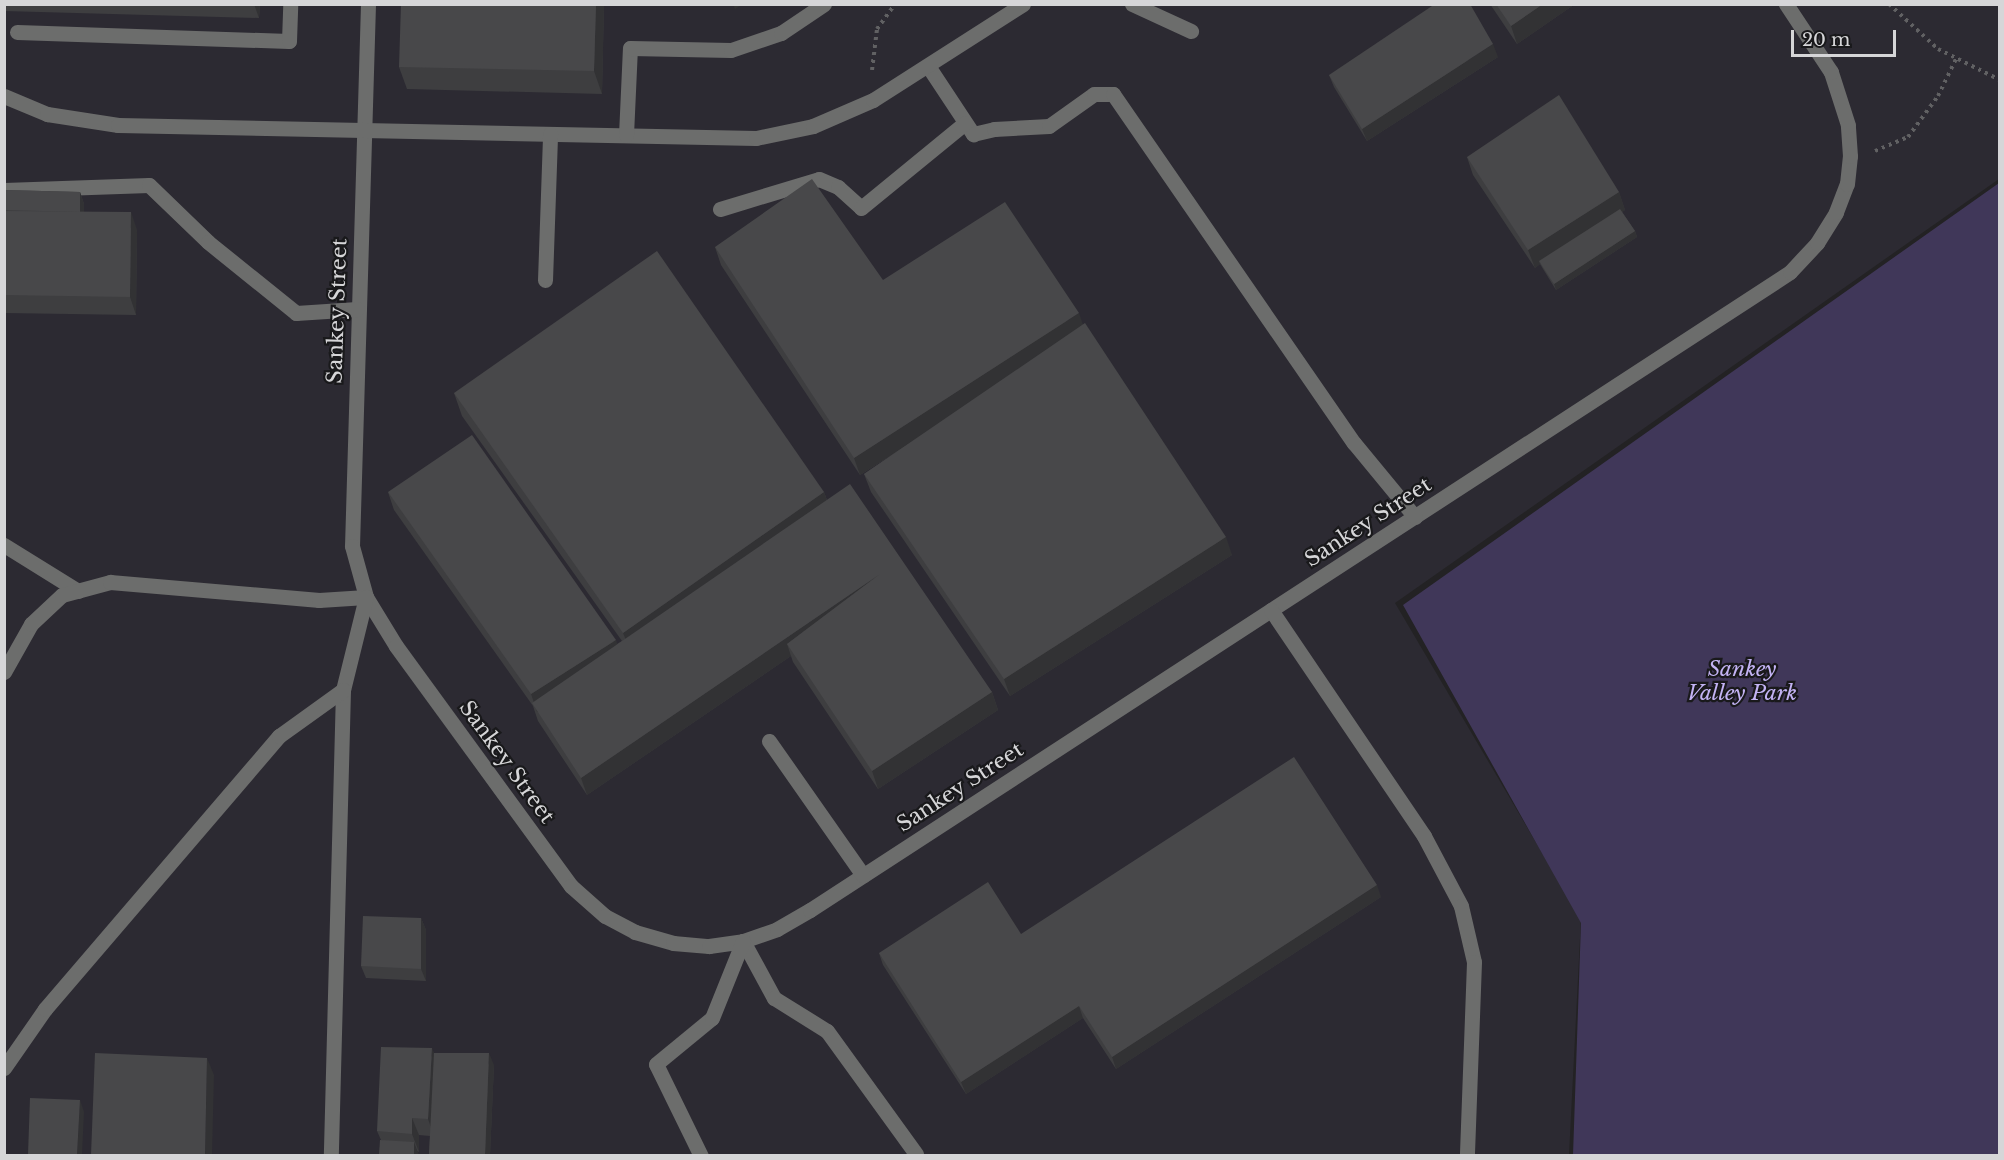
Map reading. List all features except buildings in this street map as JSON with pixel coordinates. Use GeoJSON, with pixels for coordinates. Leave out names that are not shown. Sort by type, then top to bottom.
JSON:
{"type":"FeatureCollection","features":[{"type":"Feature","properties":{"kind":"street"},"geometry":{"type":"LineString","coordinates":[[17,32],[289,41],[290,4]]}},
{"type":"Feature","properties":{"kind":"street","name":"Sankey Street"},"geometry":{"type":"LineString","coordinates":[[368,4],[366,131],[357,309],[352,546],[366,597],[396,646],[571,886],[605,916],[635,932],[673,943],[700,946],[743,941],[777,929],[1790,272],[1817,243],[1836,212],[1846,184],[1850,156],[1848,125],[1831,72],[1786,4]]}},
{"type":"Feature","properties":{"kind":"street"},"geometry":{"type":"LineString","coordinates":[[626,135],[630,48],[731,50],[781,33],[824,4]]}},
{"type":"Feature","properties":{"kind":"street"},"geometry":{"type":"LineString","coordinates":[[4,96],[47,114],[95,124],[756,138],[813,126],[873,100],[1023,4]]}},
{"type":"Feature","properties":{"kind":"street"},"geometry":{"type":"LineString","coordinates":[[1132,4],[1191,31]]}},
{"type":"Feature","properties":{"kind":"street"},"geometry":{"type":"LineString","coordinates":[[928,66],[973,134],[994,129],[1049,126],[1094,94],[1113,94],[1354,443],[1415,517]]}},
{"type":"Feature","properties":{"kind":"street"},"geometry":{"type":"LineString","coordinates":[[720,209],[819,179],[838,187],[861,207],[965,123]]}},
{"type":"Feature","properties":{"kind":"street"},"geometry":{"type":"LineString","coordinates":[[545,280],[550,134]]}},
{"type":"Feature","properties":{"kind":"street"},"geometry":{"type":"LineString","coordinates":[[4,190],[149,185],[208,242],[296,313],[357,309]]}},
{"type":"Feature","properties":{"kind":"street"},"geometry":{"type":"LineString","coordinates":[[4,545],[78,591]]}},
{"type":"Feature","properties":{"kind":"street"},"geometry":{"type":"LineString","coordinates":[[4,672],[31,624],[62,595],[110,582],[319,600],[366,597],[343,690],[331,1155]]}},
{"type":"Feature","properties":{"kind":"street"},"geometry":{"type":"LineString","coordinates":[[1270,610],[1424,836],[1461,906],[1474,962],[1467,1155]]}},
{"type":"Feature","properties":{"kind":"street"},"geometry":{"type":"LineString","coordinates":[[4,1068],[45,1009],[279,736],[343,690]]}},
{"type":"Feature","properties":{"kind":"street"},"geometry":{"type":"LineString","coordinates":[[769,741],[863,875]]}},
{"type":"Feature","properties":{"kind":"street"},"geometry":{"type":"LineString","coordinates":[[743,941],[774,998],[827,1031],[916,1154]]}},
{"type":"Feature","properties":{"kind":"street"},"geometry":{"type":"LineString","coordinates":[[701,1155],[656,1064],[712,1018],[743,941]]}},
{"type":"Feature","properties":{"kind":"path"},"geometry":{"type":"LineString","coordinates":[[873,100],[873,41],[895,4]]}},
{"type":"Feature","properties":{"kind":"path"},"geometry":{"type":"LineString","coordinates":[[1889,4],[1938,49],[2000,80]]}},
{"type":"Feature","properties":{"kind":"path"},"geometry":{"type":"LineString","coordinates":[[1850,156],[1908,137],[1938,96],[1956,59]]}},
{"type":"Feature","properties":{"kind":"shaded area"},"geometry":{"type":"Polygon","coordinates":[[[5,5],[1999,5],[1999,179],[1395,603],[1581,919],[1569,1155],[5,1156],[5,5]]]}},
{"type":"Feature","properties":{"kind":"green space","name":"Sankey Valley Park"},"geometry":{"type":"Polygon","coordinates":[[[1999,183],[1999,1155],[1573,1155],[1581,923],[1403,605],[1999,183]]]}}]}
